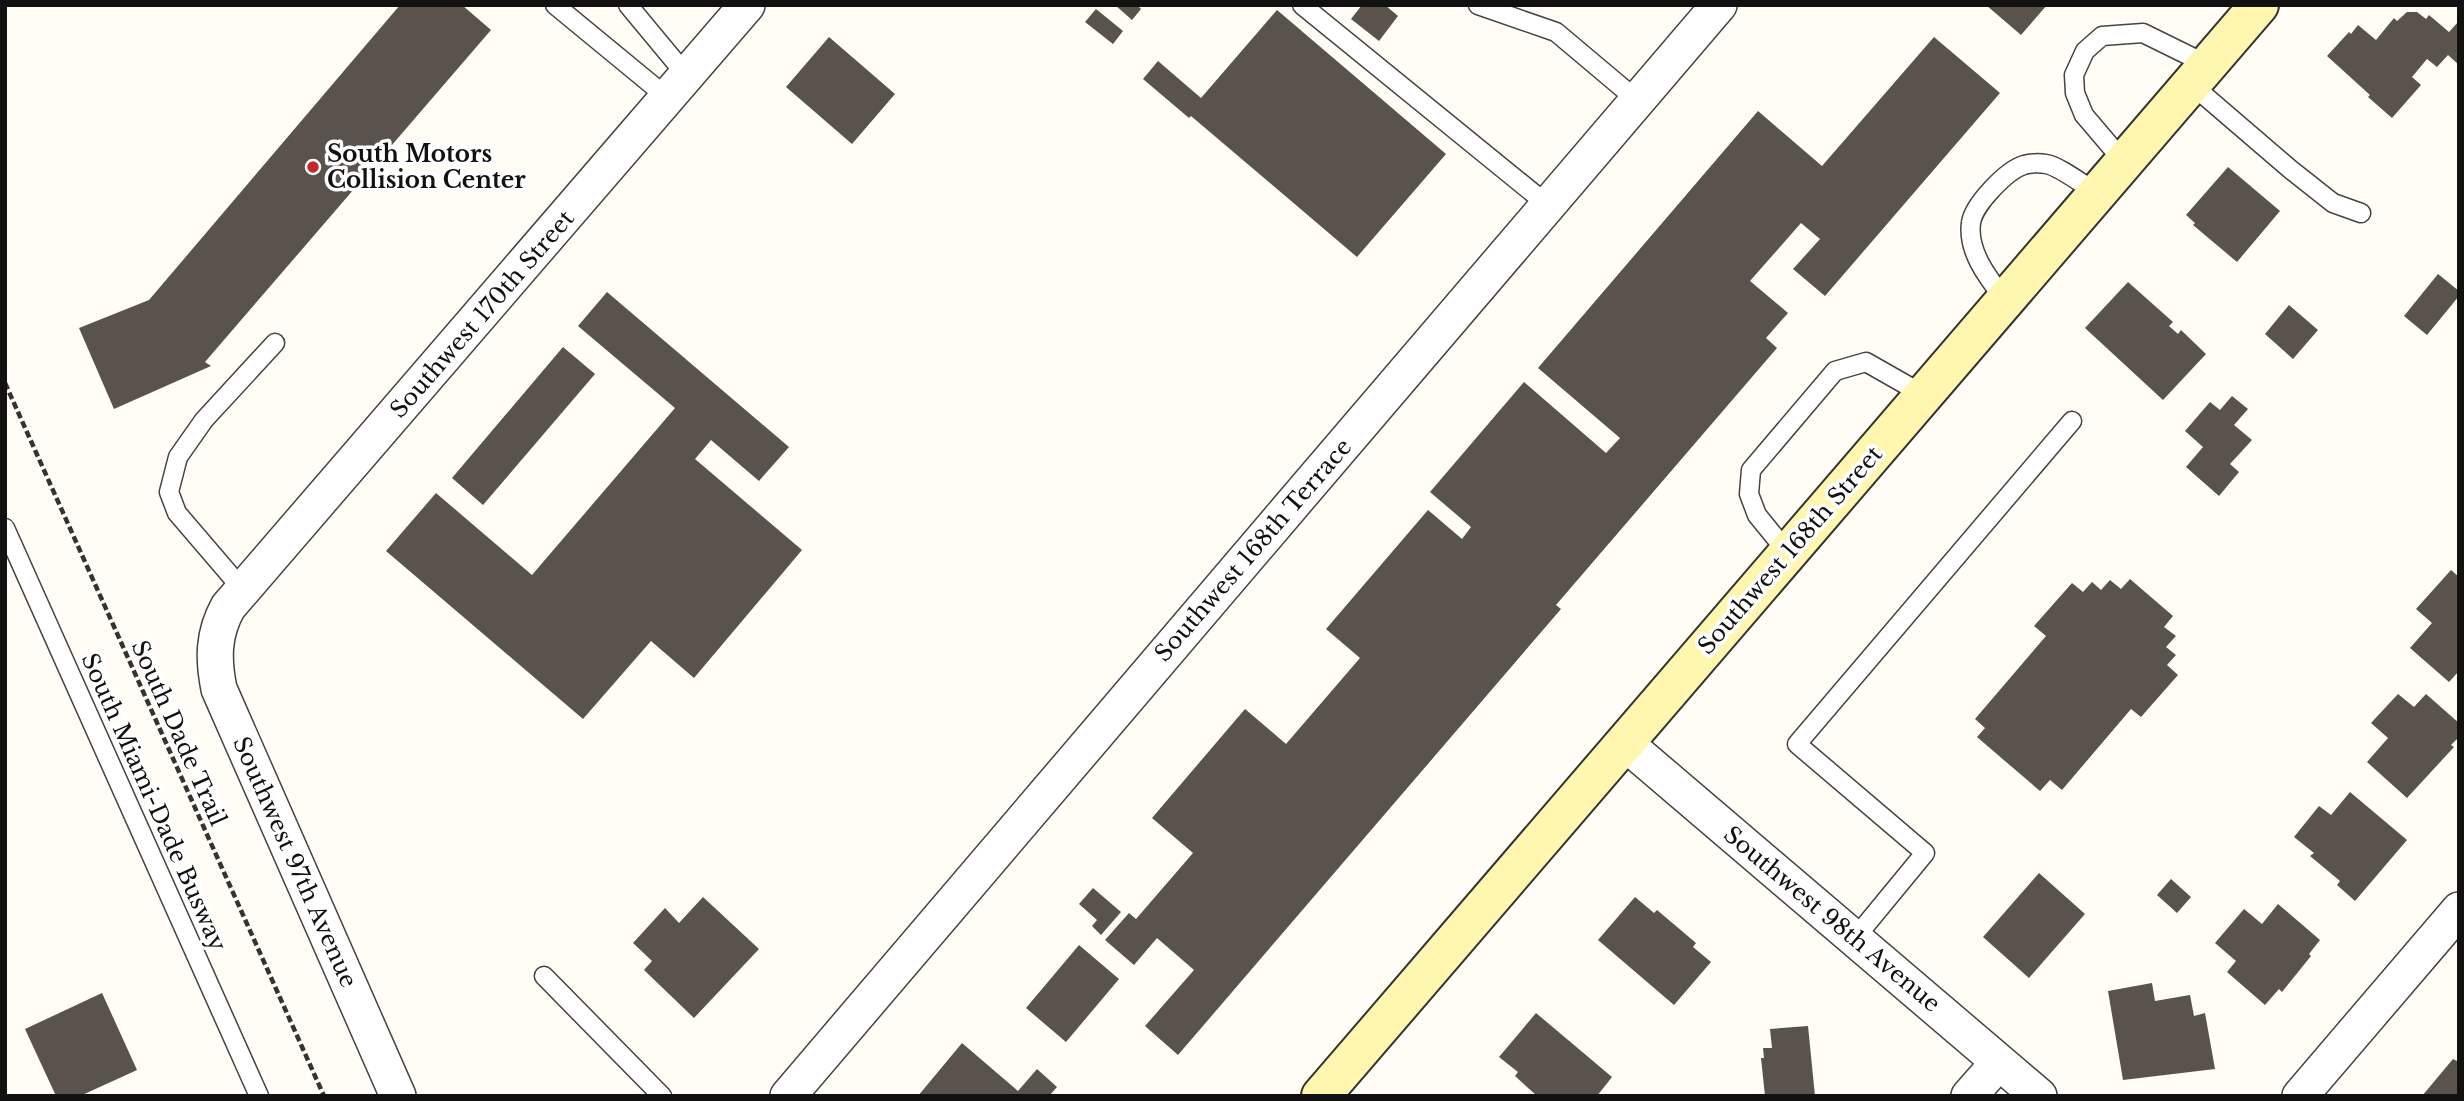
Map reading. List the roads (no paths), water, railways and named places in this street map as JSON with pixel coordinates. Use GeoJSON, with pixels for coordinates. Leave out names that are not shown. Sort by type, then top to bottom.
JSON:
{"type":"FeatureCollection","features":[{"type":"Feature","properties":{"kind":"street","name":"Southwest 170th Street"},"geometry":{"type":"LineString","coordinates":[[218,624],[228,607],[747,5]]}},
{"type":"Feature","properties":{"kind":"street","name":"Southwest 168th Terrace"},"geometry":{"type":"LineString","coordinates":[[789,1096],[1056,778],[1549,206],[1718,5]]}},
{"type":"Feature","properties":{"kind":"street","name":"Southwest 168th Street"},"geometry":{"type":"LineString","coordinates":[[1321,1096],[2259,5]]}},
{"type":"Feature","properties":{"kind":"street","name":"Southwest 97th Avenue"},"geometry":{"type":"LineString","coordinates":[[218,624],[215,667],[219,689],[398,1096]]}},
{"type":"Feature","properties":{"kind":"street","name":"Southwest 98th Avenue"},"geometry":{"type":"LineString","coordinates":[[1625,743],[2039,1096]]}},
{"type":"Feature","properties":{"kind":"street"},"geometry":{"type":"LineString","coordinates":[[2300,1096],[2459,911]]}},
{"type":"Feature","properties":{"kind":"street"},"geometry":{"type":"LineString","coordinates":[[1969,1096],[1999,1062]]}},
{"type":"Feature","properties":{"kind":"lane"},"geometry":{"type":"LineString","coordinates":[[555,5],[678,87]]}},
{"type":"Feature","properties":{"kind":"lane"},"geometry":{"type":"LineString","coordinates":[[628,5],[678,87]]}},
{"type":"Feature","properties":{"kind":"lane"},"geometry":{"type":"LineString","coordinates":[[1302,5],[1549,206]]}},
{"type":"Feature","properties":{"kind":"lane"},"geometry":{"type":"LineString","coordinates":[[1478,5],[1556,32],[1637,101]]}},
{"type":"Feature","properties":{"kind":"lane"},"geometry":{"type":"LineString","coordinates":[[2124,162],[2084,115],[2075,93],[2074,75],[2085,51],[2102,36],[2143,33],[2200,74],[2290,169],[2333,203],[2361,212]]}},
{"type":"Feature","properties":{"kind":"lane"},"geometry":{"type":"LineString","coordinates":[[2005,300],[1984,273],[1974,249],[1970,222],[1985,197],[2003,178],[2024,165],[2036,164],[2047,164],[2097,193]]}},
{"type":"Feature","properties":{"kind":"lane"},"geometry":{"type":"LineString","coordinates":[[243,590],[177,513],[169,492],[178,457],[204,420],[275,343]]}},
{"type":"Feature","properties":{"kind":"lane"},"geometry":{"type":"LineString","coordinates":[[1788,553],[1757,515],[1749,494],[1752,470],[1835,371],[1866,362],[1924,395]]}},
{"type":"Feature","properties":{"kind":"lane"},"geometry":{"type":"LineString","coordinates":[[1855,938],[1926,853],[1797,744],[2072,421]]}},
{"type":"Feature","properties":{"kind":"lane","name":"South Miami-Dade Busway"},"geometry":{"type":"LineString","coordinates":[[5,528],[259,1096]]}},
{"type":"Feature","properties":{"kind":"lane"},"geometry":{"type":"LineString","coordinates":[[544,976],[663,1096]]}},
{"type":"Feature","properties":{"kind":"place","name":"South Motors Collision Center"},"geometry":{"type":"Point","coordinates":[313,167]}}]}
